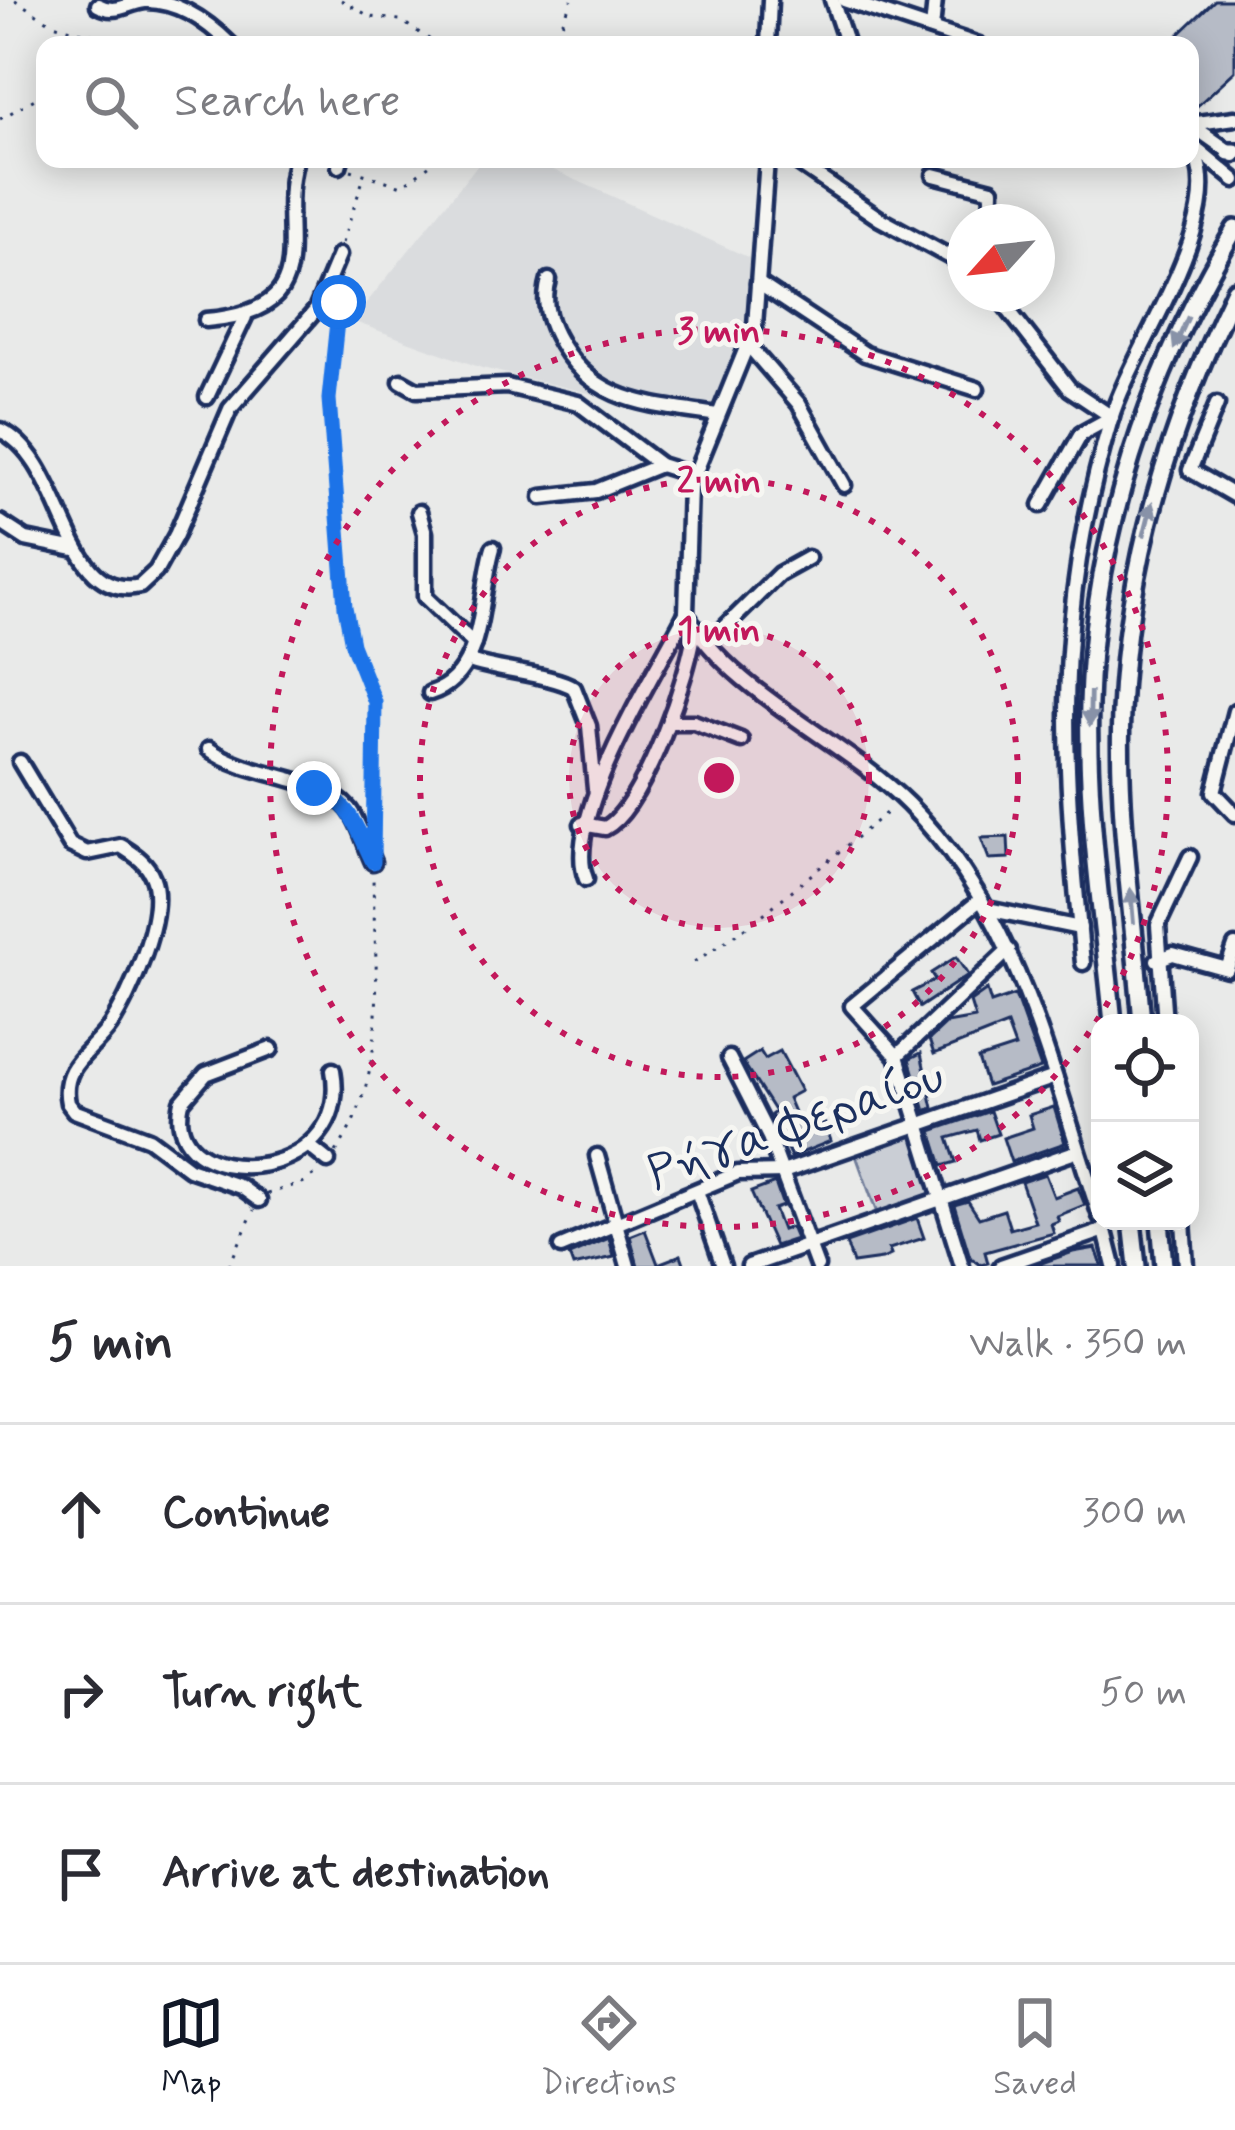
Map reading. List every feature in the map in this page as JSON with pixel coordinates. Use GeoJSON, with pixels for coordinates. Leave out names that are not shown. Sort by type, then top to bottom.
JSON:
{"type":"FeatureCollection","features":[{"type":"Feature","properties":{"kind":"main road"},"geometry":{"type":"LineString","coordinates":[[1112,1014],[1090,784],[1089,704],[1098,599],[1126,474],[1151,402],[1198,295],[1235,229]]}},
{"type":"Feature","properties":{"kind":"main road"},"geometry":{"type":"LineString","coordinates":[[1141,1014],[1121,763],[1131,607],[1167,451],[1235,290]]}},
{"type":"Feature","properties":{"kind":"main road"},"geometry":{"type":"LineString","coordinates":[[1133,1230],[1137,1266]]}},
{"type":"Feature","properties":{"kind":"main road"},"geometry":{"type":"LineString","coordinates":[[1161,1230],[1164,1266]]}},
{"type":"Feature","properties":{"kind":"street"},"geometry":{"type":"LineString","coordinates":[[98,5],[113,10],[148,0],[175,6],[221,36]]}},
{"type":"Feature","properties":{"kind":"street"},"geometry":{"type":"LineString","coordinates":[[768,36],[770,0]]}},
{"type":"Feature","properties":{"kind":"street"},"geometry":{"type":"LineString","coordinates":[[832,0],[844,36]]}},
{"type":"Feature","properties":{"kind":"street"},"geometry":{"type":"LineString","coordinates":[[844,0],[944,36]]}},
{"type":"Feature","properties":{"kind":"street"},"geometry":{"type":"LineString","coordinates":[[932,28],[935,1]]}},
{"type":"Feature","properties":{"kind":"street"},"geometry":{"type":"LineString","coordinates":[[1199,123],[1235,118]]}},
{"type":"Feature","properties":{"kind":"street"},"geometry":{"type":"LineString","coordinates":[[1199,130],[1233,153]]}},
{"type":"Feature","properties":{"kind":"street"},"geometry":{"type":"LineString","coordinates":[[1199,151],[1235,180]]}},
{"type":"Feature","properties":{"kind":"street"},"geometry":{"type":"LineString","coordinates":[[1084,963],[1067,799],[1066,658],[1073,569],[1112,416],[1208,218],[1208,176],[1199,160]]}},
{"type":"Feature","properties":{"kind":"street"},"geometry":{"type":"LineString","coordinates":[[207,397],[244,317],[274,296],[289,267],[295,168]]}},
{"type":"Feature","properties":{"kind":"street"},"geometry":{"type":"LineString","coordinates":[[586,879],[579,861],[582,824],[686,613],[692,475],[749,346],[766,168]]}},
{"type":"Feature","properties":{"kind":"street"},"geometry":{"type":"LineString","coordinates":[[805,168],[880,219],[947,255]]}},
{"type":"Feature","properties":{"kind":"street"},"geometry":{"type":"LineString","coordinates":[[934,175],[992,190],[992,204]]}},
{"type":"Feature","properties":{"kind":"street"},"geometry":{"type":"LineString","coordinates":[[0,430],[30,452],[49,479],[75,549],[92,572],[130,588],[149,580],[176,535],[230,409],[316,310],[339,255]]}},
{"type":"Feature","properties":{"kind":"street"},"geometry":{"type":"LineString","coordinates":[[549,280],[549,319],[569,358],[592,386],[718,415]]}},
{"type":"Feature","properties":{"kind":"street"},"geometry":{"type":"LineString","coordinates":[[758,284],[865,354],[977,389]]}},
{"type":"Feature","properties":{"kind":"street"},"geometry":{"type":"LineString","coordinates":[[1009,312],[1070,388],[1112,416]]}},
{"type":"Feature","properties":{"kind":"street"},"geometry":{"type":"LineString","coordinates":[[206,320],[244,317]]}},
{"type":"Feature","properties":{"kind":"street"},"geometry":{"type":"LineString","coordinates":[[749,346],[800,404],[844,485]]}},
{"type":"Feature","properties":{"kind":"street"},"geometry":{"type":"LineString","coordinates":[[400,381],[417,390],[507,386],[578,404],[660,465],[692,475]]}},
{"type":"Feature","properties":{"kind":"street"},"geometry":{"type":"LineString","coordinates":[[578,404],[626,397]]}},
{"type":"Feature","properties":{"kind":"street"},"geometry":{"type":"LineString","coordinates":[[1217,404],[1190,470],[1235,496]]}},
{"type":"Feature","properties":{"kind":"street"},"geometry":{"type":"LineString","coordinates":[[1041,505],[1081,434],[1112,416]]}},
{"type":"Feature","properties":{"kind":"street"},"geometry":{"type":"LineString","coordinates":[[542,496],[596,491],[660,465]]}},
{"type":"Feature","properties":{"kind":"street"},"geometry":{"type":"LineString","coordinates":[[419,512],[425,533],[425,597],[474,644]]}},
{"type":"Feature","properties":{"kind":"street"},"geometry":{"type":"LineString","coordinates":[[0,522],[26,538],[75,549]]}},
{"type":"Feature","properties":{"kind":"street"},"geometry":{"type":"LineString","coordinates":[[430,693],[448,686],[469,661],[494,548]]}},
{"type":"Feature","properties":{"kind":"street"},"geometry":{"type":"LineString","coordinates":[[710,643],[779,574],[808,558]]}},
{"type":"Feature","properties":{"kind":"street"},"geometry":{"type":"LineString","coordinates":[[686,613],[710,643],[774,702],[904,799],[984,904],[1024,977],[1091,1189]]}},
{"type":"Feature","properties":{"kind":"street"},"geometry":{"type":"LineString","coordinates":[[582,824],[604,828],[615,823],[669,722],[686,680],[695,626]]}},
{"type":"Feature","properties":{"kind":"street"},"geometry":{"type":"LineString","coordinates":[[469,661],[514,676],[550,677],[574,688],[589,726],[595,790]]}},
{"type":"Feature","properties":{"kind":"street"},"geometry":{"type":"LineString","coordinates":[[1235,711],[1214,791],[1235,814]]}},
{"type":"Feature","properties":{"kind":"street"},"geometry":{"type":"LineString","coordinates":[[669,722],[694,722],[741,740]]}},
{"type":"Feature","properties":{"kind":"street"},"geometry":{"type":"LineString","coordinates":[[209,749],[239,768],[336,797],[353,814],[373,862]]}},
{"type":"Feature","properties":{"kind":"street"},"geometry":{"type":"LineString","coordinates":[[20,762],[70,845],[88,854],[121,846],[144,861],[155,882],[156,910],[128,993],[101,1037],[71,1067],[68,1102],[74,1112],[149,1139],[189,1168],[242,1187],[260,1200]]}},
{"type":"Feature","properties":{"kind":"street"},"geometry":{"type":"LineString","coordinates":[[1165,1014],[1156,935],[1161,912],[1190,857]]}},
{"type":"Feature","properties":{"kind":"street"},"geometry":{"type":"LineString","coordinates":[[984,904],[1080,928]]}},
{"type":"Feature","properties":{"kind":"street"},"geometry":{"type":"LineString","coordinates":[[962,1266],[897,1056],[852,1003],[984,904]]}},
{"type":"Feature","properties":{"kind":"street"},"geometry":{"type":"LineString","coordinates":[[1157,960],[1173,954],[1227,969],[1235,946]]}},
{"type":"Feature","properties":{"kind":"street"},"geometry":{"type":"LineString","coordinates":[[897,1056],[1009,950]]}},
{"type":"Feature","properties":{"kind":"street"},"geometry":{"type":"LineString","coordinates":[[272,1049],[194,1084],[180,1106],[184,1133],[207,1159],[250,1166],[280,1164],[308,1145],[329,1108],[333,1070]]}},
{"type":"Feature","properties":{"kind":"street"},"geometry":{"type":"LineString","coordinates":[[729,1058],[783,1172],[817,1266]]}},
{"type":"Feature","properties":{"kind":"street","name":"Ρήγα Φεραίου"},"geometry":{"type":"LineString","coordinates":[[561,1247],[740,1173],[783,1172],[1055,1077]]}},
{"type":"Feature","properties":{"kind":"street"},"geometry":{"type":"LineString","coordinates":[[308,1145],[328,1161]]}},
{"type":"Feature","properties":{"kind":"street"},"geometry":{"type":"LineString","coordinates":[[749,1266],[1078,1151]]}},
{"type":"Feature","properties":{"kind":"street"},"geometry":{"type":"LineString","coordinates":[[597,1156],[628,1266]]}},
{"type":"Feature","properties":{"kind":"street"},"geometry":{"type":"LineString","coordinates":[[698,1194],[723,1266]]}},
{"type":"Feature","properties":{"kind":"street"},"geometry":{"type":"LineString","coordinates":[[1001,1266],[1091,1227]]}},
{"type":"Feature","properties":{"kind":"street"},"geometry":{"type":"LineString","coordinates":[[1104,1230],[1114,1266]]}},
{"type":"Feature","properties":{"kind":"street"},"geometry":{"type":"LineString","coordinates":[[1184,1230],[1186,1266]]}},
{"type":"Feature","properties":{"kind":"path"},"geometry":{"type":"LineString","coordinates":[[15,0],[53,24],[97,36]]}},
{"type":"Feature","properties":{"kind":"path"},"geometry":{"type":"LineString","coordinates":[[341,0],[371,17],[400,20],[424,36]]}},
{"type":"Feature","properties":{"kind":"path"},"geometry":{"type":"LineString","coordinates":[[557,36],[572,0]]}},
{"type":"Feature","properties":{"kind":"path"},"geometry":{"type":"LineString","coordinates":[[0,118],[36,98]]}},
{"type":"Feature","properties":{"kind":"path"},"geometry":{"type":"LineString","coordinates":[[349,168],[364,177],[402,186],[426,168]]}},
{"type":"Feature","properties":{"kind":"path"},"geometry":{"type":"LineString","coordinates":[[230,1266],[260,1200],[305,1182],[339,1149],[366,1088],[377,1037],[375,702],[352,644],[345,607],[329,399],[339,255],[364,177]]}},
{"type":"Feature","properties":{"kind":"path"},"geometry":{"type":"LineString","coordinates":[[694,962],[751,925],[904,799]]}},
{"type":"Feature","properties":{"kind":"shaded area"},"geometry":{"type":"Polygon","coordinates":[[[475,168],[549,168],[752,259],[751,307],[741,355],[708,421],[482,368],[352,321],[475,168]]]}},
{"type":"Feature","properties":{"kind":"shaded area"},"geometry":{"type":"Polygon","coordinates":[[[913,1129],[936,1195],[878,1216],[854,1150],[913,1129]]]}},
{"type":"Feature","properties":{"kind":"building"},"geometry":{"type":"Polygon","coordinates":[[[1215,0],[1235,0],[1235,71],[1199,104],[1199,36],[1177,36],[1215,0]]]}},
{"type":"Feature","properties":{"kind":"building"},"geometry":{"type":"Polygon","coordinates":[[[1008,837],[1009,858],[989,859],[981,838],[1008,837]]]}},
{"type":"Feature","properties":{"kind":"building"},"geometry":{"type":"Polygon","coordinates":[[[956,957],[968,975],[920,1007],[912,992],[935,980],[931,973],[956,957]]]}},
{"type":"Feature","properties":{"kind":"building"},"geometry":{"type":"Polygon","coordinates":[[[987,990],[991,1003],[1015,995],[1041,1068],[987,1086],[978,1059],[1015,1047],[1007,1025],[934,1054],[929,1040],[947,1023],[975,1018],[970,1002],[987,990]]]}},
{"type":"Feature","properties":{"kind":"building"},"geometry":{"type":"Polygon","coordinates":[[[760,1051],[765,1059],[780,1051],[801,1091],[788,1098],[803,1133],[825,1124],[831,1141],[791,1157],[771,1115],[775,1112],[743,1062],[760,1051]]]}},
{"type":"Feature","properties":{"kind":"building"},"geometry":{"type":"Polygon","coordinates":[[[921,1053],[933,1108],[925,1111],[909,1059],[921,1053]]]}},
{"type":"Feature","properties":{"kind":"building"},"geometry":{"type":"Polygon","coordinates":[[[1054,1107],[1065,1143],[1011,1162],[1003,1138],[1033,1128],[1029,1115],[1054,1107]]]}},
{"type":"Feature","properties":{"kind":"building"},"geometry":{"type":"Polygon","coordinates":[[[990,1111],[998,1134],[980,1140],[977,1130],[948,1138],[956,1162],[942,1166],[931,1131],[990,1111]]]}},
{"type":"Feature","properties":{"kind":"building"},"geometry":{"type":"Polygon","coordinates":[[[1045,1174],[1054,1197],[1078,1188],[1085,1205],[1057,1216],[1059,1221],[1051,1224],[1054,1233],[985,1252],[988,1263],[981,1265],[970,1257],[954,1205],[968,1201],[979,1218],[1004,1210],[1010,1229],[1035,1222],[1021,1182],[1045,1174]]]}},
{"type":"Feature","properties":{"kind":"building"},"geometry":{"type":"Polygon","coordinates":[[[775,1183],[783,1206],[774,1209],[782,1230],[791,1227],[796,1239],[775,1246],[751,1192],[775,1183]]]}},
{"type":"Feature","properties":{"kind":"building"},"geometry":{"type":"Polygon","coordinates":[[[917,1218],[924,1238],[889,1249],[891,1255],[882,1259],[853,1263],[846,1243],[917,1218]]]}},
{"type":"Feature","properties":{"kind":"building"},"geometry":{"type":"Polygon","coordinates":[[[645,1230],[658,1264],[681,1255],[685,1266],[638,1266],[630,1236],[645,1230]]]}},
{"type":"Feature","properties":{"kind":"building"},"geometry":{"type":"Polygon","coordinates":[[[609,1238],[614,1257],[573,1266],[569,1255],[609,1238]]]}},
{"type":"Feature","properties":{"kind":"building"},"geometry":{"type":"Polygon","coordinates":[[[1096,1248],[1102,1266],[1033,1266],[1073,1252],[1096,1248]]]}},
{"type":"Feature","properties":{"kind":"route"},"geometry":{"type":"LineString","coordinates":[[314,788],[336,797],[353,814],[373,862],[375,702],[352,644],[345,607],[329,399],[339,302]]}}]}
